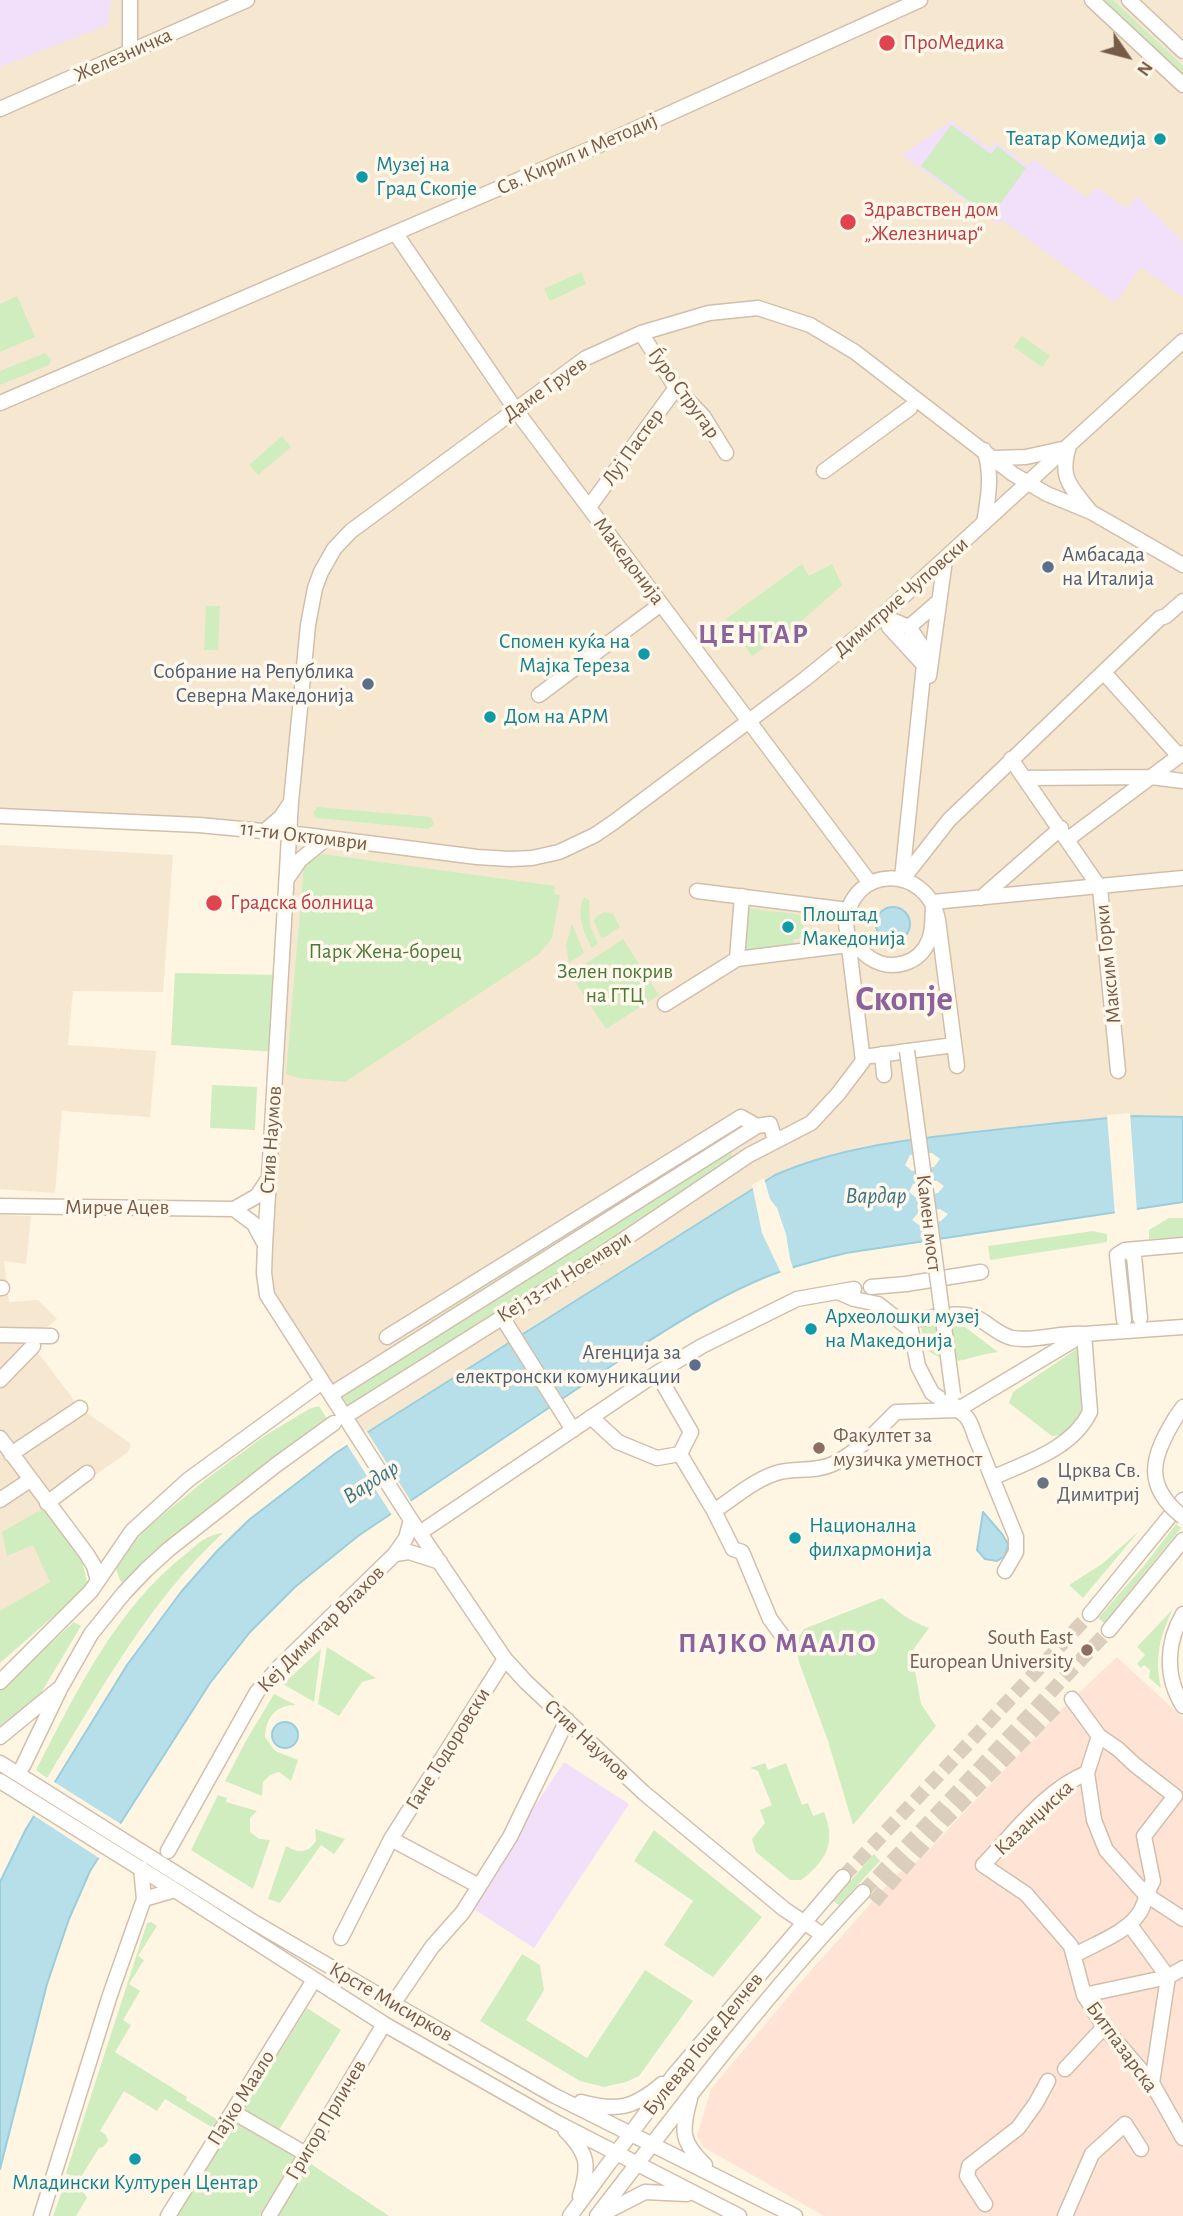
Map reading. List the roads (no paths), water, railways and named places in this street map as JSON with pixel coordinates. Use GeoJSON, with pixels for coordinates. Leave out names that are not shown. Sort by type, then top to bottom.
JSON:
{"type":"FeatureCollection","features":[{"type":"Feature","properties":{"kind":"street"},"geometry":{"type":"LineString","coordinates":[[130,0],[130,52]]}},
{"type":"Feature","properties":{"kind":"street","name":"Железничка"},"geometry":{"type":"LineString","coordinates":[[0,109],[247,0]]}},
{"type":"Feature","properties":{"kind":"street","name":"Св. Кирил и Методиј"},"geometry":{"type":"LineString","coordinates":[[0,403],[396,234],[731,87],[919,0]]}},
{"type":"Feature","properties":{"kind":"street"},"geometry":{"type":"LineString","coordinates":[[1092,0],[1183,85]]}},
{"type":"Feature","properties":{"kind":"street"},"geometry":{"type":"LineString","coordinates":[[1129,0],[1183,51]]}},
{"type":"Feature","properties":{"kind":"street","name":"Македонија"},"geometry":{"type":"LineString","coordinates":[[396,234],[516,409],[870,883]]}},
{"type":"Feature","properties":{"kind":"street","name":"Даме Груев"},"geometry":{"type":"LineString","coordinates":[[290,834],[308,625],[315,588],[327,559],[351,531],[586,358],[641,333],[709,313],[758,308],[810,325],[863,357],[1028,483],[1091,512],[1183,565]]}},
{"type":"Feature","properties":{"kind":"street","name":"Ѓуро Стругар"},"geometry":{"type":"LineString","coordinates":[[641,333],[676,388],[703,416],[726,453]]}},
{"type":"Feature","properties":{"kind":"street","name":"Димитрие Чуповски"},"geometry":{"type":"LineString","coordinates":[[602,831],[886,622],[984,523],[1183,341]]}},
{"type":"Feature","properties":{"kind":"street","name":"Луј Пастер"},"geometry":{"type":"LineString","coordinates":[[589,507],[676,388]]}},
{"type":"Feature","properties":{"kind":"street"},"geometry":{"type":"LineString","coordinates":[[824,471],[910,408]]}},
{"type":"Feature","properties":{"kind":"street"},"geometry":{"type":"LineString","coordinates":[[984,523],[989,454],[1041,455],[1069,446]]}},
{"type":"Feature","properties":{"kind":"street"},"geometry":{"type":"LineString","coordinates":[[1069,446],[1065,461],[1066,479],[1091,512]]}},
{"type":"Feature","properties":{"kind":"street"},"geometry":{"type":"LineString","coordinates":[[915,803],[945,560]]}},
{"type":"Feature","properties":{"kind":"street"},"geometry":{"type":"LineString","coordinates":[[902,880],[949,820],[1105,673],[1183,594]]}},
{"type":"Feature","properties":{"kind":"street"},"geometry":{"type":"LineString","coordinates":[[909,627],[939,601]]}},
{"type":"Feature","properties":{"kind":"street"},"geometry":{"type":"LineString","coordinates":[[1160,618],[1166,617],[1183,601]]}},
{"type":"Feature","properties":{"kind":"street"},"geometry":{"type":"LineString","coordinates":[[539,695],[661,604]]}},
{"type":"Feature","properties":{"kind":"street"},"geometry":{"type":"LineString","coordinates":[[886,622],[909,627],[931,660]]}},
{"type":"Feature","properties":{"kind":"street"},"geometry":{"type":"LineString","coordinates":[[886,622],[924,665],[902,880]]}},
{"type":"Feature","properties":{"kind":"street"},"geometry":{"type":"LineString","coordinates":[[1024,778],[1151,777],[1182,780],[1181,755],[1105,673]]}},
{"type":"Feature","properties":{"kind":"street"},"geometry":{"type":"LineString","coordinates":[[981,898],[1064,834],[1181,755]]}},
{"type":"Feature","properties":{"kind":"street","name":"Максим Горки"},"geometry":{"type":"LineString","coordinates":[[1011,759],[1100,888],[1118,1071]]}},
{"type":"Feature","properties":{"kind":"street"},"geometry":{"type":"LineString","coordinates":[[265,831],[281,817],[291,802]]}},
{"type":"Feature","properties":{"kind":"street","name":"11-ти Октомври"},"geometry":{"type":"LineString","coordinates":[[0,816],[175,823],[510,859],[554,853],[602,831]]}},
{"type":"Feature","properties":{"kind":"street","name":"Стив Наумов"},"geometry":{"type":"LineString","coordinates":[[290,834],[265,1246],[264,1273],[267,1295],[411,1520],[505,1659],[644,1793],[784,1909],[823,1934]]}},
{"type":"Feature","properties":{"kind":"street"},"geometry":{"type":"LineString","coordinates":[[287,880],[294,866],[327,838]]}},
{"type":"Feature","properties":{"kind":"street"},"geometry":{"type":"LineString","coordinates":[[954,1045],[863,1057],[848,939],[848,910],[857,894],[870,883],[886,878],[902,880],[920,888],[933,902],[938,920],[957,1066]]}},
{"type":"Feature","properties":{"kind":"street"},"geometry":{"type":"LineString","coordinates":[[933,902],[1183,878]]}},
{"type":"Feature","properties":{"kind":"street"},"geometry":{"type":"LineString","coordinates":[[697,891],[848,910]]}},
{"type":"Feature","properties":{"kind":"street"},"geometry":{"type":"LineString","coordinates":[[737,958],[743,896]]}},
{"type":"Feature","properties":{"kind":"street"},"geometry":{"type":"LineString","coordinates":[[848,939],[876,962],[888,965],[917,958],[928,943],[933,902]]}},
{"type":"Feature","properties":{"kind":"street"},"geometry":{"type":"LineString","coordinates":[[665,1004],[737,958],[848,939]]}},
{"type":"Feature","properties":{"kind":"street","name":"Камен мост"},"geometry":{"type":"LineString","coordinates":[[907,1051],[957,1410]]}},
{"type":"Feature","properties":{"kind":"street"},"geometry":{"type":"LineString","coordinates":[[882,1055],[884,1075]]}},
{"type":"Feature","properties":{"kind":"street","name":"Кеј 13-ти Ноември"},"geometry":{"type":"LineString","coordinates":[[6,1774],[91,1634],[124,1593],[169,1549],[266,1472],[345,1419],[592,1261],[749,1155],[811,1123],[838,1094],[863,1061],[863,1057]]}},
{"type":"Feature","properties":{"kind":"street","name":"Кеј 13-ти Ноември"},"geometry":{"type":"LineString","coordinates":[[338,1390],[757,1126],[741,1117],[387,1337]]}},
{"type":"Feature","properties":{"kind":"street"},"geometry":{"type":"LineString","coordinates":[[757,1126],[770,1124],[775,1140]]}},
{"type":"Feature","properties":{"kind":"street"},"geometry":{"type":"LineString","coordinates":[[265,1246],[258,1229],[234,1209],[257,1196],[269,1178]]}},
{"type":"Feature","properties":{"kind":"street","name":"Мирче Ацев"},"geometry":{"type":"LineString","coordinates":[[0,1206],[234,1209]]}},
{"type":"Feature","properties":{"kind":"street"},"geometry":{"type":"LineString","coordinates":[[1124,1320],[1117,1255],[1125,1250],[1183,1245]]}},
{"type":"Feature","properties":{"kind":"street"},"geometry":{"type":"LineString","coordinates":[[1125,1250],[1134,1256],[1140,1318]]}},
{"type":"Feature","properties":{"kind":"street"},"geometry":{"type":"LineString","coordinates":[[871,1287],[981,1272]]}},
{"type":"Feature","properties":{"kind":"street"},"geometry":{"type":"LineString","coordinates":[[424,1530],[570,1425],[591,1417],[702,1346],[797,1299],[854,1289]]}},
{"type":"Feature","properties":{"kind":"street"},"geometry":{"type":"LineString","coordinates":[[838,1292],[878,1304],[911,1330],[918,1366],[932,1393],[965,1415],[971,1423],[1016,1537],[1016,1552],[1006,1571]]}},
{"type":"Feature","properties":{"kind":"street"},"geometry":{"type":"LineString","coordinates":[[919,1319],[967,1315],[1009,1337],[1018,1338],[1183,1327]]}},
{"type":"Feature","properties":{"kind":"street"},"geometry":{"type":"LineString","coordinates":[[502,1318],[570,1425]]}},
{"type":"Feature","properties":{"kind":"street"},"geometry":{"type":"LineString","coordinates":[[714,1511],[779,1472],[817,1469],[833,1464],[865,1443],[897,1412],[957,1410],[1084,1334]]}},
{"type":"Feature","properties":{"kind":"street"},"geometry":{"type":"LineString","coordinates":[[992,1478],[1063,1445],[1086,1419],[1090,1412],[1084,1334]]}},
{"type":"Feature","properties":{"kind":"street"},"geometry":{"type":"LineString","coordinates":[[0,1335],[51,1336]]}},
{"type":"Feature","properties":{"kind":"street"},"geometry":{"type":"LineString","coordinates":[[0,1380],[33,1346]]}},
{"type":"Feature","properties":{"kind":"street"},"geometry":{"type":"LineString","coordinates":[[657,1373],[691,1432],[680,1454]]}},
{"type":"Feature","properties":{"kind":"street"},"geometry":{"type":"LineString","coordinates":[[0,1682],[78,1606],[132,1531],[188,1480],[323,1382]]}},
{"type":"Feature","properties":{"kind":"street"},"geometry":{"type":"LineString","coordinates":[[12,1454],[80,1408]]}},
{"type":"Feature","properties":{"kind":"street"},"geometry":{"type":"LineString","coordinates":[[1180,1412],[1159,1448],[1155,1472],[1157,1487],[1162,1497],[1183,1517]]}},
{"type":"Feature","properties":{"kind":"street"},"geometry":{"type":"LineString","coordinates":[[591,1417],[618,1442],[657,1458],[680,1454]]}},
{"type":"Feature","properties":{"kind":"street"},"geometry":{"type":"LineString","coordinates":[[0,1438],[86,1553],[94,1566],[98,1581]]}},
{"type":"Feature","properties":{"kind":"street"},"geometry":{"type":"LineString","coordinates":[[680,1454],[733,1549],[742,1552],[770,1619],[784,1638]]}},
{"type":"Feature","properties":{"kind":"street"},"geometry":{"type":"LineString","coordinates":[[47,1503],[87,1473]]}},
{"type":"Feature","properties":{"kind":"street"},"geometry":{"type":"LineString","coordinates":[[0,1500],[30,1480]]}},
{"type":"Feature","properties":{"kind":"street"},"geometry":{"type":"LineString","coordinates":[[1090,1614],[1183,1500]]}},
{"type":"Feature","properties":{"kind":"street","name":"Кеј Димитар Влахов"},"geometry":{"type":"LineString","coordinates":[[168,1852],[257,1692],[299,1647],[395,1554],[406,1538],[411,1520]]}},
{"type":"Feature","properties":{"kind":"street"},"geometry":{"type":"LineString","coordinates":[[1109,1630],[1183,1540]]}},
{"type":"Feature","properties":{"kind":"street"},"geometry":{"type":"LineString","coordinates":[[86,1553],[104,1557],[118,1552]]}},
{"type":"Feature","properties":{"kind":"street","name":"Кеј Димитар Влахов"},"geometry":{"type":"LineString","coordinates":[[395,1554],[410,1552],[440,1562]]}},
{"type":"Feature","properties":{"kind":"street"},"geometry":{"type":"LineString","coordinates":[[1183,1614],[1169,1658],[1172,1682],[1183,1706]]}},
{"type":"Feature","properties":{"kind":"street","name":"Гане Тодоровски"},"geometry":{"type":"LineString","coordinates":[[341,1938],[391,1839],[505,1659]]}},
{"type":"Feature","properties":{"kind":"street","name":"Кеј 13-ти Ноември"},"geometry":{"type":"LineString","coordinates":[[0,1737],[61,1687]]}},
{"type":"Feature","properties":{"kind":"street"},"geometry":{"type":"LineString","coordinates":[[1072,1699],[1099,1736],[1175,1796],[1144,1836],[1153,1881],[1145,1894],[1142,1910],[1130,1925],[1075,1955]]}},
{"type":"Feature","properties":{"kind":"street"},"geometry":{"type":"LineString","coordinates":[[393,2004],[432,1947],[463,1912],[510,1838],[567,1720]]}},
{"type":"Feature","properties":{"kind":"street"},"geometry":{"type":"LineString","coordinates":[[1099,1736],[1087,1773],[1094,1820],[1106,1850],[1145,1894],[1183,1919]]}},
{"type":"Feature","properties":{"kind":"street","name":"Казанџиска"},"geometry":{"type":"LineString","coordinates":[[983,1865],[1049,1798],[1075,1778],[1087,1773]]}},
{"type":"Feature","properties":{"kind":"street","name":"Крсте Мисирков"},"geometry":{"type":"LineString","coordinates":[[6,1774],[144,1862],[175,1890],[384,2025],[556,2122],[739,2216]]}},
{"type":"Feature","properties":{"kind":"street"},"geometry":{"type":"LineString","coordinates":[[391,1839],[479,1886]]}},
{"type":"Feature","properties":{"kind":"street"},"geometry":{"type":"LineString","coordinates":[[41,2216],[106,2008],[144,1899],[144,1862],[168,1852],[173,1872]]}},
{"type":"Feature","properties":{"kind":"street","name":"Крсте Мисирков"},"geometry":{"type":"LineString","coordinates":[[144,1862],[173,1872],[393,2004],[553,2095],[795,2216]]}},
{"type":"Feature","properties":{"kind":"street","name":"Битпазарска"},"geometry":{"type":"LineString","coordinates":[[983,1865],[1026,1894],[1071,1945],[1084,1995],[1104,2027],[1152,2083],[1183,2136]]}},
{"type":"Feature","properties":{"kind":"street","name":"Булевар Гоце Делчев"},"geometry":{"type":"LineString","coordinates":[[573,2212],[674,2075],[843,1877]]}},
{"type":"Feature","properties":{"kind":"street"},"geometry":{"type":"LineString","coordinates":[[144,1899],[175,1890]]}},
{"type":"Feature","properties":{"kind":"street","name":"Булевар Гоце Делчев"},"geometry":{"type":"LineString","coordinates":[[599,2216],[695,2088],[823,1934],[863,1892]]}},
{"type":"Feature","properties":{"kind":"street"},"geometry":{"type":"LineString","coordinates":[[1130,1925],[1168,1977],[1152,2083]]}},
{"type":"Feature","properties":{"kind":"street"},"geometry":{"type":"LineString","coordinates":[[1084,1995],[1168,1977],[1183,1968]]}},
{"type":"Feature","properties":{"kind":"street","name":"Пајко Маало"},"geometry":{"type":"LineString","coordinates":[[168,2216],[314,1980]]}},
{"type":"Feature","properties":{"kind":"street","name":"Григор Прличев"},"geometry":{"type":"LineString","coordinates":[[269,2216],[384,2025]]}},
{"type":"Feature","properties":{"kind":"street"},"geometry":{"type":"LineString","coordinates":[[1065,2069],[1104,2027]]}},
{"type":"Feature","properties":{"kind":"street"},"geometry":{"type":"LineString","coordinates":[[553,2095],[596,2106],[627,2107],[674,2075]]}},
{"type":"Feature","properties":{"kind":"street"},"geometry":{"type":"LineString","coordinates":[[985,2204],[967,2176],[969,2166],[1018,2128],[1048,2081]]}},
{"type":"Feature","properties":{"kind":"street"},"geometry":{"type":"LineString","coordinates":[[695,2088],[684,2137],[696,2157],[717,2176]]}},
{"type":"Feature","properties":{"kind":"street"},"geometry":{"type":"LineString","coordinates":[[233,2112],[306,2154]]}},
{"type":"Feature","properties":{"kind":"street"},"geometry":{"type":"LineString","coordinates":[[556,2122],[578,2143],[587,2162],[586,2176],[573,2212]]}},
{"type":"Feature","properties":{"kind":"street"},"geometry":{"type":"LineString","coordinates":[[1065,2216],[1092,2154],[1125,2124],[1141,2149]]}},
{"type":"Feature","properties":{"kind":"street"},"geometry":{"type":"LineString","coordinates":[[599,2216],[645,2192],[673,2192],[703,2198]]}},
{"type":"Feature","properties":{"kind":"water"},"geometry":{"type":"Polygon","coordinates":[[[893,907],[905,912],[910,924],[905,936],[893,941],[881,936],[876,924],[881,912],[893,907]]]}},
{"type":"Feature","properties":{"kind":"water","name":"Вардар"},"geometry":{"type":"Polygon","coordinates":[[[1135,1116],[1183,1117],[1183,1202],[846,1253],[763,1278],[704,1307],[644,1344],[358,1536],[295,1587],[250,1632],[210,1683],[90,1871],[69,1919],[47,1984],[0,2169],[0,1882],[26,1829],[127,1665],[181,1592],[250,1519],[336,1453],[775,1175],[848,1151],[898,1142],[1135,1116]]]}},
{"type":"Feature","properties":{"kind":"water"},"geometry":{"type":"Polygon","coordinates":[[[983,1512],[1008,1544],[1005,1556],[997,1561],[985,1559],[977,1550],[983,1512]]]}},
{"type":"Feature","properties":{"kind":"water"},"geometry":{"type":"Polygon","coordinates":[[[285,1722],[294,1726],[298,1735],[294,1744],[285,1748],[276,1744],[272,1735],[276,1726],[285,1722]]]}},
{"type":"Feature","properties":{"kind":"tunnel"},"geometry":{"type":"LineString","coordinates":[[843,1877],[1090,1614]]}},
{"type":"Feature","properties":{"kind":"tunnel"},"geometry":{"type":"LineString","coordinates":[[863,1892],[1109,1630]]}},
{"type":"Feature","properties":{"kind":"tunnel"},"geometry":{"type":"LineString","coordinates":[[874,1902],[943,1822],[1057,1706]]}},
{"type":"Feature","properties":{"kind":"place","name":"ПроМедика"},"geometry":{"type":"Point","coordinates":[887,43]}},
{"type":"Feature","properties":{"kind":"place","name":"Театар Комедија"},"geometry":{"type":"Point","coordinates":[1160,139]}},
{"type":"Feature","properties":{"kind":"place","name":"Музеј на Град Скопје"},"geometry":{"type":"Point","coordinates":[362,177]}},
{"type":"Feature","properties":{"kind":"place","name":"Здравствен дом „Железничар“"},"geometry":{"type":"Point","coordinates":[848,222]}},
{"type":"Feature","properties":{"kind":"place","name":"Амбасада на Италија"},"geometry":{"type":"Point","coordinates":[1048,567]}},
{"type":"Feature","properties":{"kind":"place","name":"Спомен куќа на Мајка Тереза"},"geometry":{"type":"Point","coordinates":[644,654]}},
{"type":"Feature","properties":{"kind":"place","name":"Собрание на Република Северна Македонија"},"geometry":{"type":"Point","coordinates":[368,684]}},
{"type":"Feature","properties":{"kind":"place","name":"Дом на АРМ"},"geometry":{"type":"Point","coordinates":[490,717]}},
{"type":"Feature","properties":{"kind":"place","name":"Градска болница"},"geometry":{"type":"Point","coordinates":[214,903]}},
{"type":"Feature","properties":{"kind":"place","name":"Плоштад Македонија"},"geometry":{"type":"Point","coordinates":[788,927]}},
{"type":"Feature","properties":{"kind":"place","name":"Археолошки музеј на Македонија"},"geometry":{"type":"Point","coordinates":[811,1329]}},
{"type":"Feature","properties":{"kind":"place","name":"Агенција за електронски комуникации"},"geometry":{"type":"Point","coordinates":[695,1365]}},
{"type":"Feature","properties":{"kind":"place","name":"Факултет за музичка уметност"},"geometry":{"type":"Point","coordinates":[819,1448]}},
{"type":"Feature","properties":{"kind":"place","name":"Црква Св. Димитриј"},"geometry":{"type":"Point","coordinates":[1043,1483]}},
{"type":"Feature","properties":{"kind":"place","name":"Национална филхармонија"},"geometry":{"type":"Point","coordinates":[795,1538]}},
{"type":"Feature","properties":{"kind":"place","name":"South East European University"},"geometry":{"type":"Point","coordinates":[1087,1650]}},
{"type":"Feature","properties":{"kind":"place","name":"Младински Културен Центар"},"geometry":{"type":"Point","coordinates":[135,2159]}},
{"type":"Feature","properties":{"kind":"district","name":"ЦЕНТАР"},"geometry":{"type":"Point","coordinates":[754,635]}},
{"type":"Feature","properties":{"kind":"district","name":"Скопје"},"geometry":{"type":"Point","coordinates":[904,999]}},
{"type":"Feature","properties":{"kind":"district","name":"ПАЈКО МААЛО"},"geometry":{"type":"Point","coordinates":[778,1644]}},
{"type":"Feature","properties":{"kind":"park label","name":"Парк Жена-борец"},"geometry":{"type":"Point","coordinates":[385,952]}},
{"type":"Feature","properties":{"kind":"park label","name":"Зелен покрив на ГТЦ"},"geometry":{"type":"Point","coordinates":[615,984]}}]}
